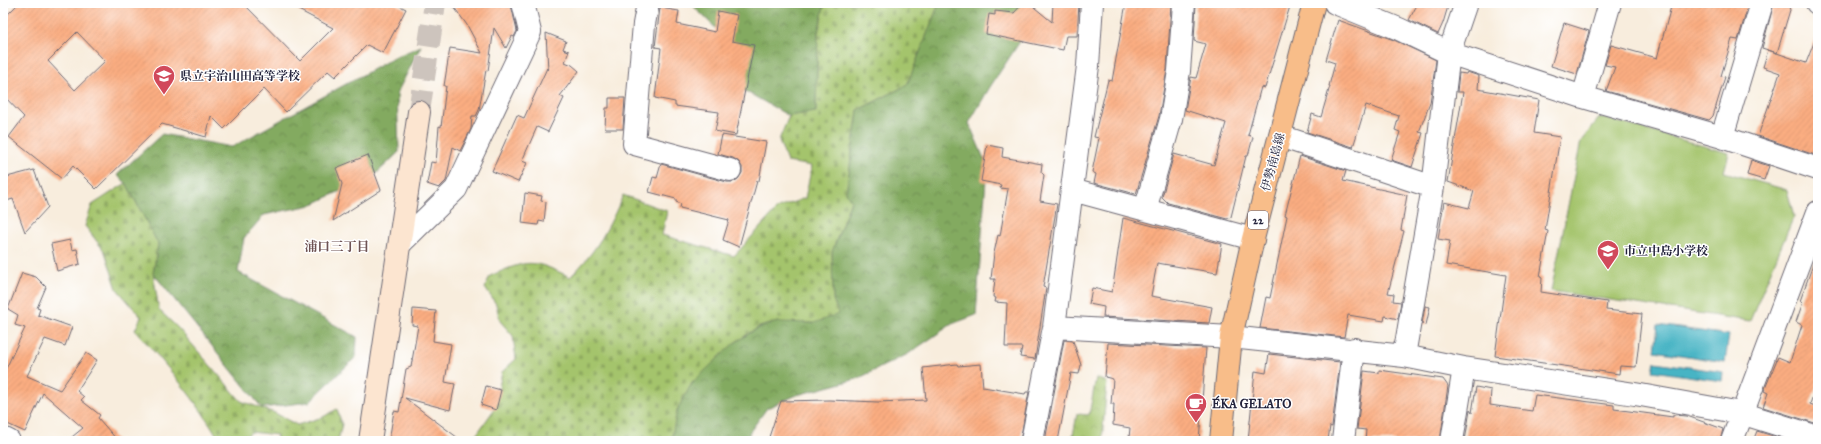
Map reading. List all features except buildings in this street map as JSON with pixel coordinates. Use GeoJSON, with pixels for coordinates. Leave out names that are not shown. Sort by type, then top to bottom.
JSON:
{"type":"FeatureCollection","features":[{"type":"Feature","properties":{"kind":"main road","name":"伊勢南島線"},"geometry":{"type":"LineString","coordinates":[[1221,441],[1231,337],[1253,239],[1314,3]]}},
{"type":"Feature","properties":{"kind":"street"},"geometry":{"type":"LineString","coordinates":[[400,244],[456,189],[530,32],[523,3]]}},
{"type":"Feature","properties":{"kind":"street"},"geometry":{"type":"LineString","coordinates":[[648,3],[644,24],[634,144],[730,170]]}},
{"type":"Feature","properties":{"kind":"street"},"geometry":{"type":"LineString","coordinates":[[1032,441],[1054,327],[1088,66],[1092,3]]}},
{"type":"Feature","properties":{"kind":"street"},"geometry":{"type":"LineString","coordinates":[[1145,210],[1172,112],[1180,71],[1184,3]]}},
{"type":"Feature","properties":{"kind":"street"},"geometry":{"type":"LineString","coordinates":[[1335,3],[1399,29],[1449,53],[1583,97],[1722,137],[1818,169]]}},
{"type":"Feature","properties":{"kind":"street"},"geometry":{"type":"LineString","coordinates":[[1404,356],[1433,187],[1449,53],[1466,3]]}},
{"type":"Feature","properties":{"kind":"street"},"geometry":{"type":"LineString","coordinates":[[1583,97],[1610,3]]}},
{"type":"Feature","properties":{"kind":"street"},"geometry":{"type":"LineString","coordinates":[[1722,137],[1762,3]]}},
{"type":"Feature","properties":{"kind":"street"},"geometry":{"type":"LineString","coordinates":[[370,441],[419,112]]}},
{"type":"Feature","properties":{"kind":"street"},"geometry":{"type":"LineString","coordinates":[[1280,136],[1433,187]]}},
{"type":"Feature","properties":{"kind":"street"},"geometry":{"type":"LineString","coordinates":[[1072,190],[1253,239]]}},
{"type":"Feature","properties":{"kind":"street"},"geometry":{"type":"LineString","coordinates":[[1732,441],[1818,212]]}},
{"type":"Feature","properties":{"kind":"street"},"geometry":{"type":"LineString","coordinates":[[1054,327],[1231,337],[1404,356],[1464,368],[1634,394],[1742,413],[1818,437]]}},
{"type":"Feature","properties":{"kind":"street"},"geometry":{"type":"LineString","coordinates":[[1343,441],[1354,350]]}},
{"type":"Feature","properties":{"kind":"street"},"geometry":{"type":"LineString","coordinates":[[1452,441],[1464,368]]}},
{"type":"Feature","properties":{"kind":"street"},"geometry":{"type":"LineString","coordinates":[[3,438],[9,441]]}},
{"type":"Feature","properties":{"kind":"green space"},"geometry":{"type":"Polygon","coordinates":[[[690,3],[825,3],[818,33],[816,112],[789,116],[738,87],[732,44],[690,3]]]}},
{"type":"Feature","properties":{"kind":"green space"},"geometry":{"type":"Polygon","coordinates":[[[825,3],[939,3],[907,85],[858,110],[846,193],[851,200],[832,252],[833,300],[839,314],[814,323],[778,322],[759,327],[734,343],[692,383],[677,410],[671,441],[472,441],[495,408],[502,372],[516,359],[513,336],[500,321],[496,304],[485,288],[490,276],[514,266],[530,263],[547,267],[570,277],[595,249],[623,195],[667,211],[662,235],[734,256],[778,208],[805,198],[812,166],[787,162],[779,140],[789,116],[816,112],[818,33],[825,3]]]}},
{"type":"Feature","properties":{"kind":"green space"},"geometry":{"type":"Polygon","coordinates":[[[939,3],[1032,3],[1023,37],[990,87],[969,123],[987,166],[976,315],[952,324],[908,354],[857,379],[797,395],[767,408],[749,433],[749,441],[671,441],[676,414],[683,398],[692,384],[718,356],[733,344],[764,326],[782,321],[814,323],[833,300],[832,252],[851,201],[846,193],[858,110],[907,85],[939,3]]]}},
{"type":"Feature","properties":{"kind":"green space"},"geometry":{"type":"Polygon","coordinates":[[[421,46],[397,93],[399,152],[376,174],[311,205],[264,215],[244,238],[238,272],[357,337],[356,357],[309,402],[262,408],[153,273],[158,244],[126,183],[117,175],[162,134],[232,147],[395,57],[421,46]]]}},
{"type":"Feature","properties":{"kind":"green space"},"geometry":{"type":"Polygon","coordinates":[[[1600,117],[1729,153],[1724,172],[1787,190],[1794,216],[1750,321],[1551,291],[1581,141],[1600,117]]]}},
{"type":"Feature","properties":{"kind":"green space"},"geometry":{"type":"Polygon","coordinates":[[[126,183],[158,244],[153,273],[159,310],[178,328],[241,401],[275,413],[297,425],[323,417],[337,409],[342,424],[338,441],[276,441],[277,435],[251,432],[241,441],[220,441],[191,397],[135,330],[141,317],[117,289],[105,252],[85,226],[92,205],[126,183]]]}},
{"type":"Feature","properties":{"kind":"green space"},"geometry":{"type":"Polygon","coordinates":[[[1096,378],[1107,382],[1102,441],[1072,441],[1077,414],[1089,415],[1096,378]]]}},
{"type":"Feature","properties":{"kind":"water"},"geometry":{"type":"Polygon","coordinates":[[[1658,325],[1729,335],[1725,362],[1655,351],[1658,325]]]}},
{"type":"Feature","properties":{"kind":"water"},"geometry":{"type":"Polygon","coordinates":[[[1655,362],[1723,372],[1722,381],[1653,371],[1655,362]]]}},
{"type":"Feature","properties":{"kind":"tunnel"},"geometry":{"type":"LineString","coordinates":[[419,112],[435,3]]}},
{"type":"Feature","properties":{"kind":"place","name":"県立宇治山田高等学校"},"geometry":{"type":"Point","coordinates":[164,96]}},
{"type":"Feature","properties":{"kind":"place","name":"市立中島小学校"},"geometry":{"type":"Point","coordinates":[1608,270]}},
{"type":"Feature","properties":{"kind":"place","name":"ÉKA GELATO"},"geometry":{"type":"Point","coordinates":[1196,424]}},
{"type":"Feature","properties":{"kind":"district","name":"浦口三丁目"},"geometry":{"type":"Point","coordinates":[337,246]}}]}
